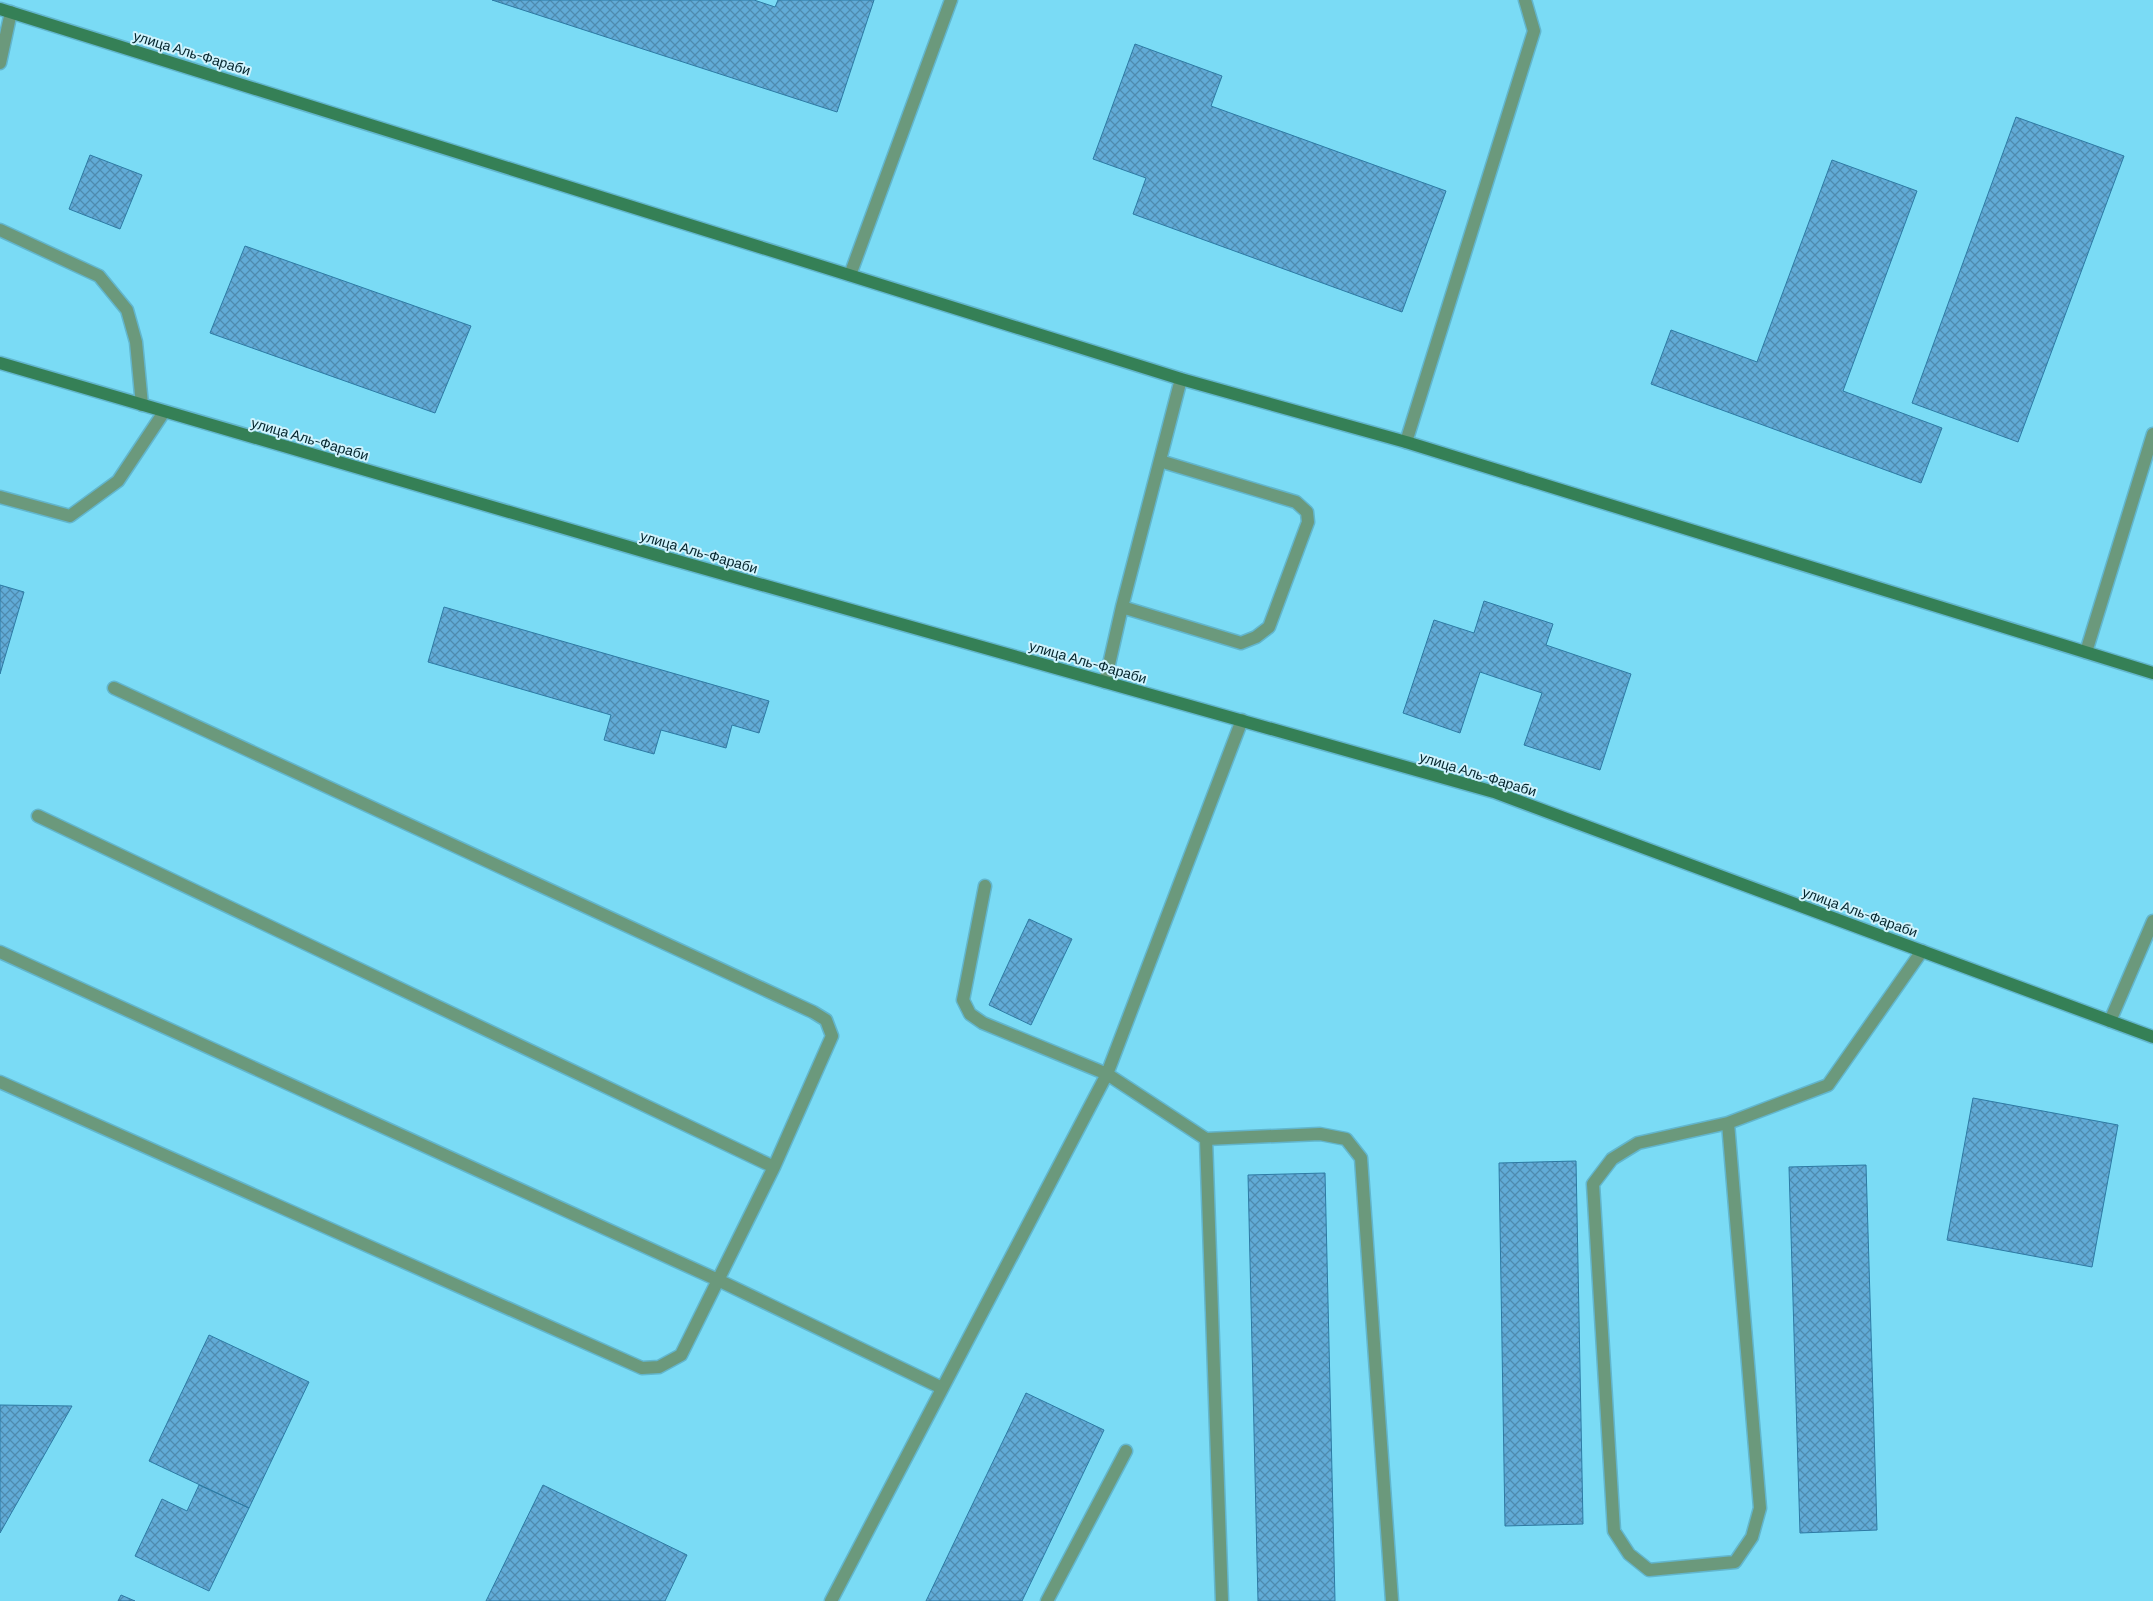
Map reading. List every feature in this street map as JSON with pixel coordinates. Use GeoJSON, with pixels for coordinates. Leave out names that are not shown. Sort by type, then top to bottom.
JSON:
{"type":"FeatureCollection","features":[{"type":"Feature","properties":{"kind":"main road","name":"улица Аль-Фараби"},"geometry":{"type":"LineString","coordinates":[[6,11],[1182,379],[1406,442],[2153,673]]}},
{"type":"Feature","properties":{"kind":"main road","name":"улица Аль-Фараби"},"geometry":{"type":"LineString","coordinates":[[0,363],[653,554],[1494,792],[2153,1037]]}},
{"type":"Feature","properties":{"kind":"lane"},"geometry":{"type":"LineString","coordinates":[[850,275],[951,0]]}},
{"type":"Feature","properties":{"kind":"lane"},"geometry":{"type":"LineString","coordinates":[[1406,442],[1534,30],[1525,0]]}},
{"type":"Feature","properties":{"kind":"lane"},"geometry":{"type":"LineString","coordinates":[[0,64],[6,11]]}},
{"type":"Feature","properties":{"kind":"lane"},"geometry":{"type":"LineString","coordinates":[[0,230],[98,276],[127,310],[136,342],[142,405]]}},
{"type":"Feature","properties":{"kind":"lane"},"geometry":{"type":"LineString","coordinates":[[1105,682],[1122,606],[1182,379]]}},
{"type":"Feature","properties":{"kind":"lane"},"geometry":{"type":"LineString","coordinates":[[0,497],[70,516],[118,481],[164,412]]}},
{"type":"Feature","properties":{"kind":"lane"},"geometry":{"type":"LineString","coordinates":[[2086,652],[2153,434]]}},
{"type":"Feature","properties":{"kind":"lane"},"geometry":{"type":"LineString","coordinates":[[1122,606],[1241,644],[1256,637],[1269,627],[1308,522],[1307,512],[1296,502],[1160,461]]}},
{"type":"Feature","properties":{"kind":"lane"},"geometry":{"type":"LineString","coordinates":[[0,1082],[642,1368],[659,1367],[681,1355],[774,1167],[832,1036],[826,1020],[114,688]]}},
{"type":"Feature","properties":{"kind":"lane"},"geometry":{"type":"LineString","coordinates":[[831,1601],[1107,1074],[1242,720]]}},
{"type":"Feature","properties":{"kind":"lane"},"geometry":{"type":"LineString","coordinates":[[38,816],[774,1167]]}},
{"type":"Feature","properties":{"kind":"lane"},"geometry":{"type":"LineString","coordinates":[[985,886],[963,1000],[970,1014],[983,1023],[1107,1074],[1206,1139],[1320,1134],[1346,1139],[1361,1158],[1392,1601]]}},
{"type":"Feature","properties":{"kind":"lane"},"geometry":{"type":"LineString","coordinates":[[2110,1021],[2153,921]]}},
{"type":"Feature","properties":{"kind":"lane"},"geometry":{"type":"LineString","coordinates":[[1728,1122],[1760,1508],[1752,1537],[1735,1562],[1649,1570],[1629,1554],[1614,1531],[1593,1184],[1612,1158],[1638,1143],[1728,1122],[1828,1085],[1922,951]]}},
{"type":"Feature","properties":{"kind":"lane"},"geometry":{"type":"LineString","coordinates":[[0,952],[718,1280],[942,1388]]}},
{"type":"Feature","properties":{"kind":"lane"},"geometry":{"type":"LineString","coordinates":[[1206,1139],[1222,1601]]}},
{"type":"Feature","properties":{"kind":"lane"},"geometry":{"type":"LineString","coordinates":[[1047,1601],[1126,1451]]}},
{"type":"Feature","properties":{"kind":"building"},"geometry":{"type":"Polygon","coordinates":[[[492,0],[754,0],[775,7],[778,0],[874,0],[837,112],[492,0]]]}},
{"type":"Feature","properties":{"kind":"building"},"geometry":{"type":"Polygon","coordinates":[[[1135,44],[1222,76],[1211,106],[1446,191],[1402,312],[1133,214],[1146,178],[1093,159],[1135,44]]]}},
{"type":"Feature","properties":{"kind":"building"},"geometry":{"type":"Polygon","coordinates":[[[2016,117],[2124,156],[2018,442],[1912,403],[2016,117]]]}},
{"type":"Feature","properties":{"kind":"building"},"geometry":{"type":"Polygon","coordinates":[[[90,155],[142,175],[120,229],[69,209],[90,155]]]}},
{"type":"Feature","properties":{"kind":"building"},"geometry":{"type":"Polygon","coordinates":[[[1832,160],[1917,191],[1843,391],[1942,428],[1921,483],[1651,384],[1671,330],[1757,362],[1832,160]]]}},
{"type":"Feature","properties":{"kind":"building"},"geometry":{"type":"Polygon","coordinates":[[[245,246],[471,326],[435,413],[210,333],[245,246]]]}},
{"type":"Feature","properties":{"kind":"building"},"geometry":{"type":"Polygon","coordinates":[[[0,585],[24,592],[0,674],[0,585]]]}},
{"type":"Feature","properties":{"kind":"building"},"geometry":{"type":"Polygon","coordinates":[[[1484,601],[1553,624],[1546,645],[1631,674],[1600,770],[1524,745],[1542,693],[1480,672],[1460,733],[1403,713],[1434,620],[1474,633],[1484,601]]]}},
{"type":"Feature","properties":{"kind":"building"},"geometry":{"type":"Polygon","coordinates":[[[444,607],[769,701],[759,733],[732,725],[726,748],[661,730],[654,754],[604,740],[611,715],[428,662],[444,607]]]}},
{"type":"Feature","properties":{"kind":"building"},"geometry":{"type":"Polygon","coordinates":[[[1029,919],[1072,939],[1031,1025],[989,1005],[1029,919]]]}},
{"type":"Feature","properties":{"kind":"building"},"geometry":{"type":"Polygon","coordinates":[[[1973,1098],[2118,1125],[2092,1267],[1947,1240],[1973,1098]]]}},
{"type":"Feature","properties":{"kind":"building"},"geometry":{"type":"Polygon","coordinates":[[[1576,1161],[1583,1524],[1505,1526],[1499,1163],[1576,1161]]]}},
{"type":"Feature","properties":{"kind":"building"},"geometry":{"type":"Polygon","coordinates":[[[1866,1165],[1877,1530],[1800,1533],[1789,1167],[1866,1165]]]}},
{"type":"Feature","properties":{"kind":"building"},"geometry":{"type":"Polygon","coordinates":[[[1325,1173],[1335,1601],[1258,1601],[1248,1175],[1325,1173]]]}},
{"type":"Feature","properties":{"kind":"building"},"geometry":{"type":"Polygon","coordinates":[[[209,1335],[309,1382],[249,1508],[149,1461],[209,1335]]]}},
{"type":"Feature","properties":{"kind":"building"},"geometry":{"type":"Polygon","coordinates":[[[1026,1393],[1104,1430],[1022,1601],[926,1601],[1026,1393]]]}},
{"type":"Feature","properties":{"kind":"building"},"geometry":{"type":"Polygon","coordinates":[[[0,1405],[72,1406],[0,1533],[0,1405]]]}},
{"type":"Feature","properties":{"kind":"building"},"geometry":{"type":"Polygon","coordinates":[[[199,1485],[249,1508],[209,1591],[135,1556],[162,1499],[187,1511],[199,1485]]]}},
{"type":"Feature","properties":{"kind":"building"},"geometry":{"type":"Polygon","coordinates":[[[543,1485],[687,1555],[665,1601],[486,1601],[543,1485]]]}},
{"type":"Feature","properties":{"kind":"building"},"geometry":{"type":"Polygon","coordinates":[[[121,1595],[135,1601],[118,1601],[121,1595]]]}}]}
